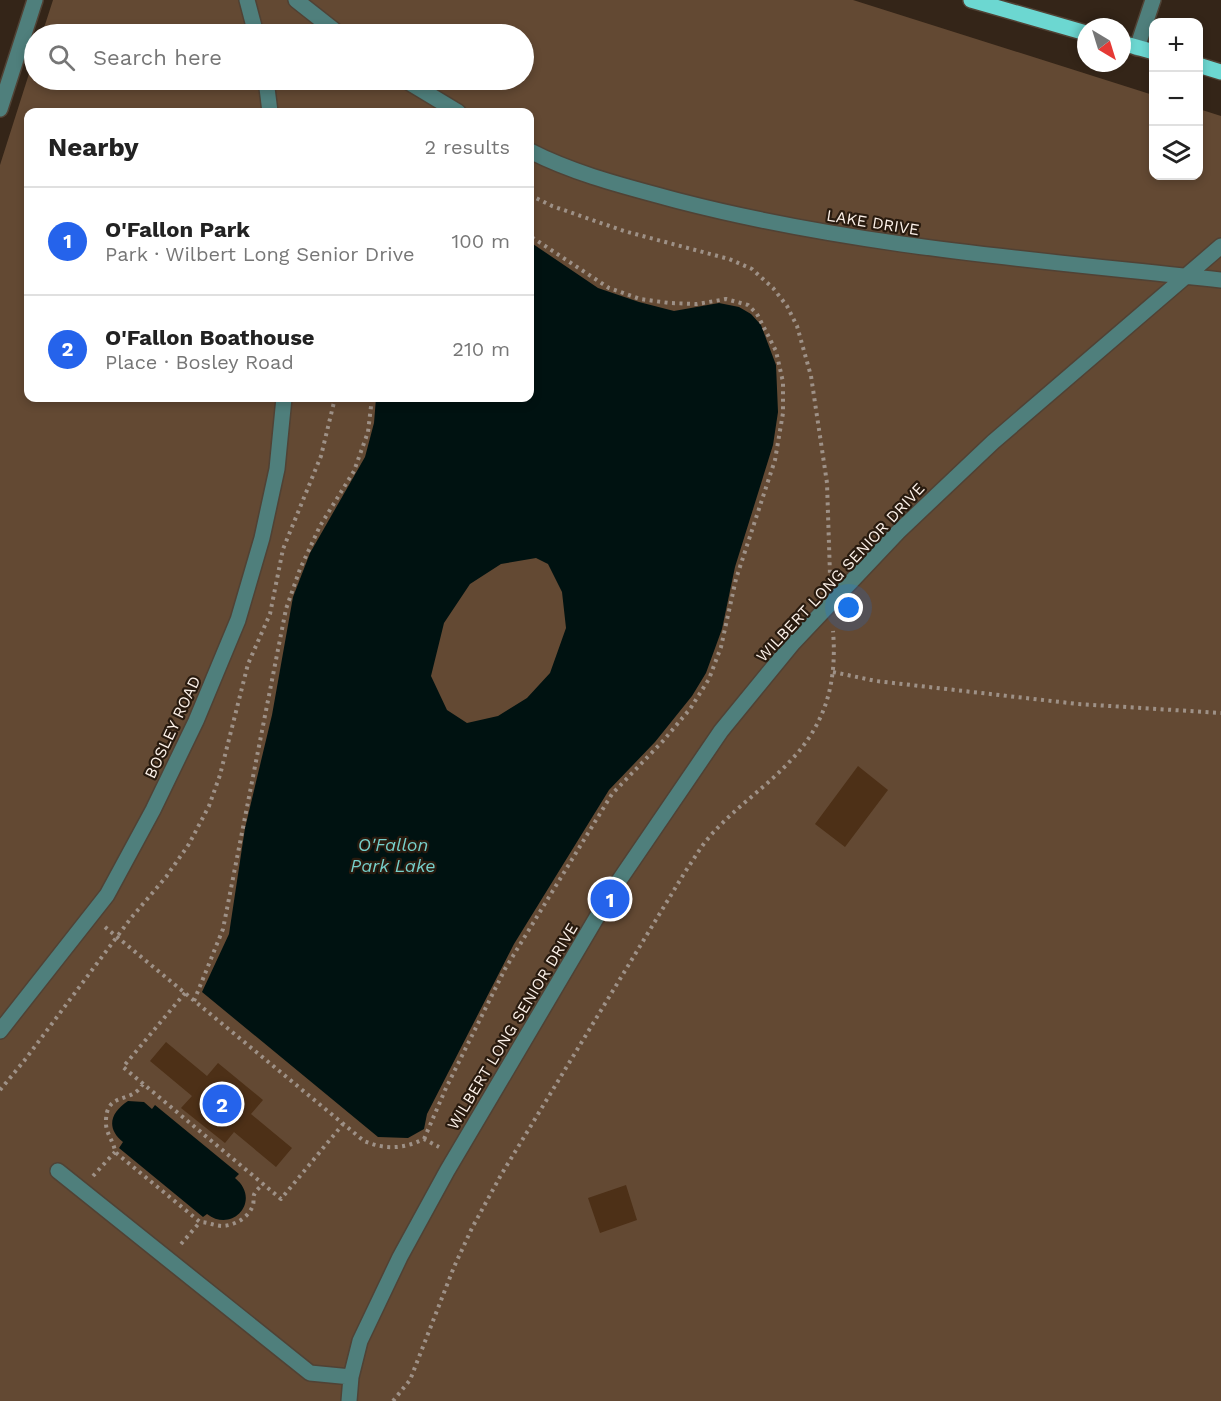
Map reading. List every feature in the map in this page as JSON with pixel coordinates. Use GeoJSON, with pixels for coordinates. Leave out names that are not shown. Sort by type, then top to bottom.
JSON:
{"type":"FeatureCollection","features":[{"type":"Feature","properties":{"kind":"main road"},"geometry":{"type":"LineString","coordinates":[[971,0],[1077,30]]}},
{"type":"Feature","properties":{"kind":"main road"},"geometry":{"type":"LineString","coordinates":[[1131,46],[1149,51]]}},
{"type":"Feature","properties":{"kind":"main road"},"geometry":{"type":"LineString","coordinates":[[1203,67],[1221,72]]}},
{"type":"Feature","properties":{"kind":"street"},"geometry":{"type":"LineString","coordinates":[[27,24],[35,0]]}},
{"type":"Feature","properties":{"kind":"street"},"geometry":{"type":"LineString","coordinates":[[247,0],[253,24]]}},
{"type":"Feature","properties":{"kind":"street"},"geometry":{"type":"LineString","coordinates":[[296,0],[326,24]]}},
{"type":"Feature","properties":{"kind":"street"},"geometry":{"type":"LineString","coordinates":[[1137,48],[1153,0]]}},
{"type":"Feature","properties":{"kind":"street"},"geometry":{"type":"LineString","coordinates":[[0,110],[24,35]]}},
{"type":"Feature","properties":{"kind":"street"},"geometry":{"type":"LineString","coordinates":[[267,90],[270,108]]}},
{"type":"Feature","properties":{"kind":"street"},"geometry":{"type":"LineString","coordinates":[[422,90],[451,108]]}},
{"type":"Feature","properties":{"kind":"street","name":"LAKE DRIVE"},"geometry":{"type":"LineString","coordinates":[[534,153],[552,162],[614,183],[713,210],[823,233],[965,254],[1221,280]]}},
{"type":"Feature","properties":{"kind":"street","name":"WILBERT LONG SENIOR DRIVE"},"geometry":{"type":"LineString","coordinates":[[349,1401],[351,1377],[360,1341],[400,1257],[456,1155],[614,888],[721,731],[793,643],[898,532],[993,442],[1221,246]]}},
{"type":"Feature","properties":{"kind":"street","name":"BOSLEY ROAD"},"geometry":{"type":"LineString","coordinates":[[0,1031],[107,895],[153,810],[196,721],[238,620],[262,538],[277,468],[284,402]]}},
{"type":"Feature","properties":{"kind":"street"},"geometry":{"type":"LineString","coordinates":[[58,1171],[310,1372],[351,1377]]}},
{"type":"Feature","properties":{"kind":"path"},"geometry":{"type":"LineString","coordinates":[[393,1401],[410,1380],[454,1267],[472,1228],[536,1117],[685,872],[706,841],[793,758],[812,732],[824,709],[832,682],[835,655],[827,483],[811,376],[796,326],[787,306],[773,288],[752,269],[729,259],[624,231],[552,206],[534,197]]}},
{"type":"Feature","properties":{"kind":"path"},"geometry":{"type":"LineString","coordinates":[[91,916],[364,1141],[376,1146],[392,1148],[408,1146],[424,1139],[446,1088],[505,969],[612,794],[663,741],[690,709],[710,679],[721,647],[736,579],[775,460],[783,413],[783,382],[776,351],[757,314],[748,305],[726,299],[697,304],[640,299],[609,288],[534,239]]}},
{"type":"Feature","properties":{"kind":"path"},"geometry":{"type":"LineString","coordinates":[[194,1001],[223,928],[286,609],[300,569],[320,526],[354,471],[368,432],[372,402]]}},
{"type":"Feature","properties":{"kind":"path"},"geometry":{"type":"LineString","coordinates":[[833,672],[876,681],[1078,704],[1221,713]]}},
{"type":"Feature","properties":{"kind":"path"},"geometry":{"type":"LineString","coordinates":[[184,993],[123,1068],[281,1199],[343,1124]]}},
{"type":"Feature","properties":{"kind":"path"},"geometry":{"type":"LineString","coordinates":[[143,1084],[136,1093],[116,1100],[108,1109],[105,1119],[106,1130],[114,1144],[115,1152],[200,1222],[219,1226],[238,1222],[250,1211],[254,1203],[254,1195],[263,1184]]}},
{"type":"Feature","properties":{"kind":"path"},"geometry":{"type":"LineString","coordinates":[[424,1139],[456,1155]]}},
{"type":"Feature","properties":{"kind":"path"},"geometry":{"type":"LineString","coordinates":[[81,1190],[115,1152]]}},
{"type":"Feature","properties":{"kind":"path"},"geometry":{"type":"LineString","coordinates":[[168,1259],[200,1222]]}},
{"type":"Feature","properties":{"kind":"shaded area"},"geometry":{"type":"Polygon","coordinates":[[[53,0],[853,0],[1149,94],[1149,180],[1203,180],[1203,110],[1221,116],[1221,1401],[0,1401],[0,165],[24,89],[534,90],[534,24],[45,24],[53,0]]]}},
{"type":"Feature","properties":{"kind":"water","name":"O'Fallon Park Lake"},"geometry":{"type":"Polygon","coordinates":[[[534,245],[598,288],[639,302],[674,311],[719,303],[739,307],[751,314],[761,325],[776,365],[778,412],[773,445],[735,567],[722,629],[706,673],[692,696],[655,742],[609,790],[514,944],[427,1114],[424,1129],[408,1138],[378,1137],[202,992],[229,934],[245,828],[272,715],[293,597],[310,553],[365,457],[374,423],[376,402],[534,402],[534,245]],[[536,558],[501,564],[470,584],[444,623],[431,676],[447,710],[467,723],[498,716],[527,698],[550,673],[566,628],[562,592],[548,564],[536,558]]]}},
{"type":"Feature","properties":{"kind":"water"},"geometry":{"type":"Polygon","coordinates":[[[128,1101],[144,1102],[152,1109],[155,1105],[239,1174],[235,1178],[243,1187],[246,1196],[241,1212],[226,1220],[207,1214],[203,1217],[119,1148],[123,1142],[114,1131],[112,1121],[117,1110],[128,1101]]]}},
{"type":"Feature","properties":{"kind":"building"},"geometry":{"type":"Polygon","coordinates":[[[858,766],[888,790],[845,847],[815,824],[858,766]]]}},
{"type":"Feature","properties":{"kind":"building"},"geometry":{"type":"Polygon","coordinates":[[[166,1042],[207,1076],[218,1063],[263,1100],[251,1114],[292,1148],[276,1167],[234,1132],[225,1143],[181,1108],[192,1096],[150,1061],[166,1042]]]}},
{"type":"Feature","properties":{"kind":"building"},"geometry":{"type":"Polygon","coordinates":[[[626,1185],[637,1220],[600,1233],[588,1198],[626,1185]]]}},
{"type":"Feature","properties":{"kind":"place","name":"O'Fallon Park"},"geometry":{"type":"Point","coordinates":[610,899]}},
{"type":"Feature","properties":{"kind":"place","name":"O'Fallon Boathouse"},"geometry":{"type":"Point","coordinates":[222,1104]}}]}
